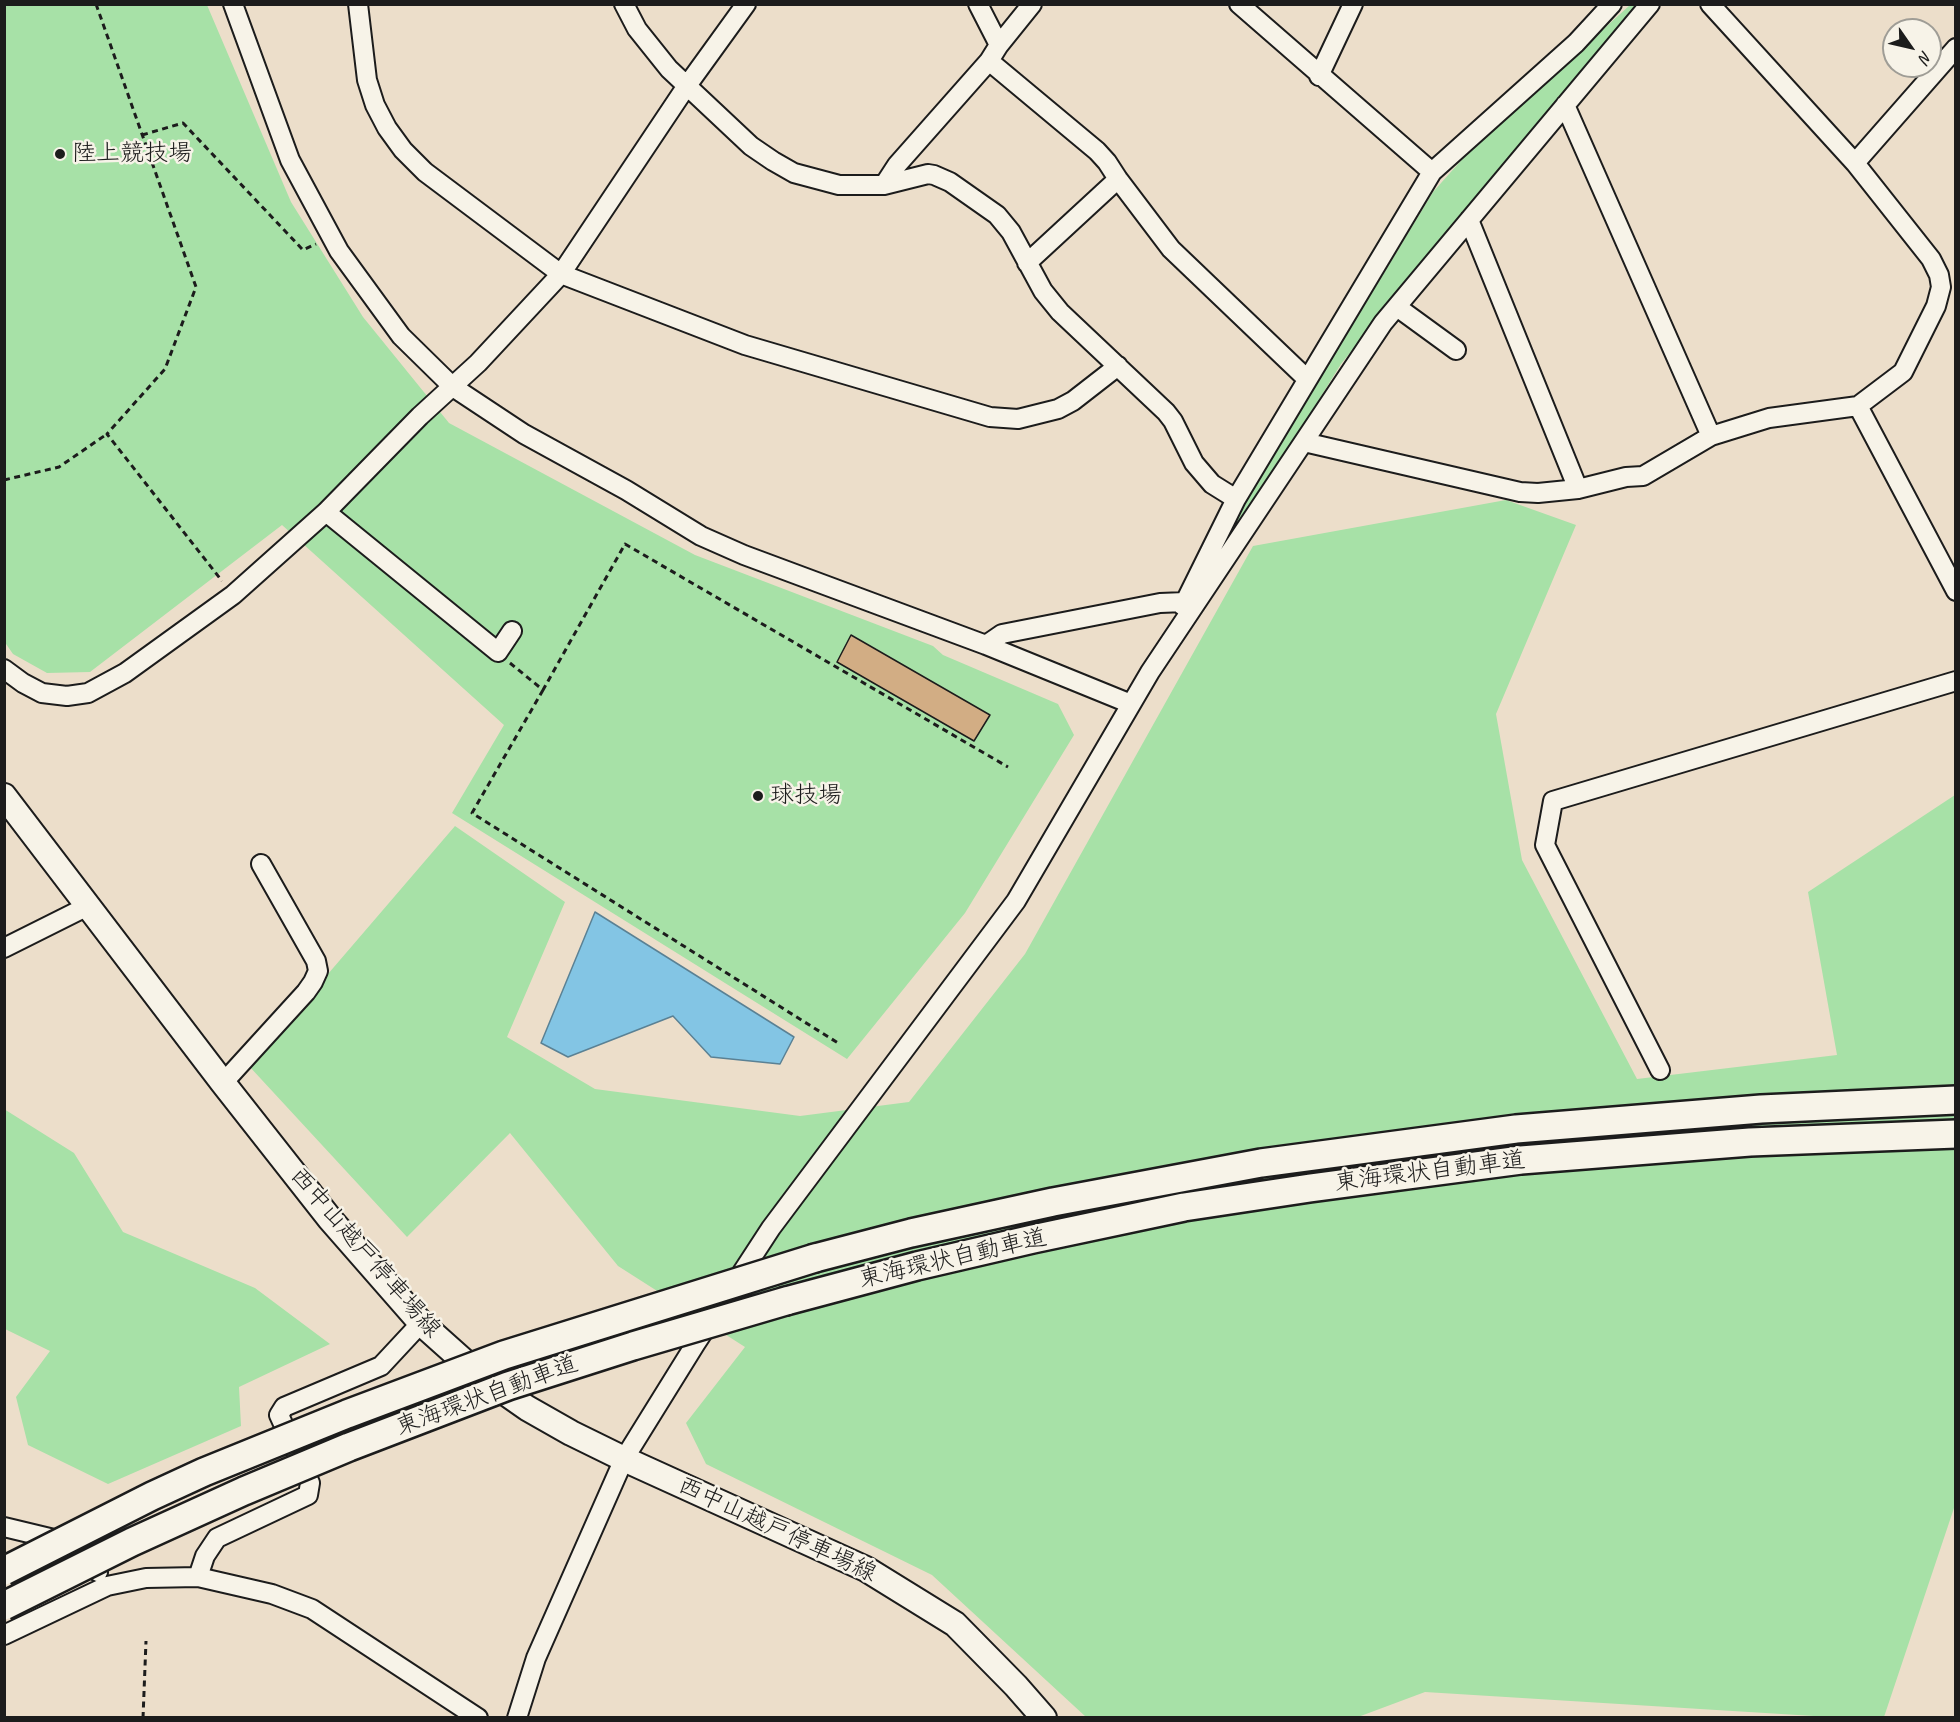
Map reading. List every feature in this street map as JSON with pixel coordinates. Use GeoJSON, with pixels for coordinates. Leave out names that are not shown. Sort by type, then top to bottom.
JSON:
{"type":"FeatureCollection","features":[{"type":"Feature","properties":{"kind":"highway","name":"東海環状自動車道"},"geometry":{"type":"LineString","coordinates":[[4,1571],[162,1491],[347,1414],[504,1355],[815,1258],[911,1233],[1053,1202],[1272,1162],[1516,1129],[1761,1109],[1956,1100]]}},
{"type":"Feature","properties":{"kind":"highway","name":"東海環状自動車道"},"geometry":{"type":"LineString","coordinates":[[4,1606],[132,1542],[244,1491],[349,1447],[508,1386],[786,1301],[916,1266],[1184,1208],[1310,1188],[1532,1159],[1750,1142],[1956,1134]]}},
{"type":"Feature","properties":{"kind":"main road","name":"西中山越戸停車場線"},"geometry":{"type":"LineString","coordinates":[[4,796],[330,1219],[421,1323],[477,1373],[527,1408],[571,1433],[866,1569],[955,1624],[1044,1718]]}},
{"type":"Feature","properties":{"kind":"street"},"geometry":{"type":"LineString","coordinates":[[233,4],[291,160],[339,251],[401,336],[453,387],[524,434],[626,490],[701,536],[744,555],[986,645],[1131,704]]}},
{"type":"Feature","properties":{"kind":"street"},"geometry":{"type":"LineString","coordinates":[[358,4],[367,80],[372,97],[387,128],[403,150],[425,172],[561,274],[745,345],[990,417],[1018,419],[1058,409],[1073,401],[1118,366]]}},
{"type":"Feature","properties":{"kind":"street"},"geometry":{"type":"LineString","coordinates":[[624,4],[637,29],[652,50],[686,87],[751,146],[772,161],[795,173],[839,185],[884,185],[928,174],[941,177],[1004,220],[1043,291],[1060,312],[1166,412],[1173,421],[1194,463],[1212,484],[1236,499]]}},
{"type":"Feature","properties":{"kind":"street"},"geometry":{"type":"LineString","coordinates":[[4,669],[42,693],[67,696],[88,693],[125,673],[233,595],[326,512],[420,416],[453,387],[561,274],[686,87],[746,4]]}},
{"type":"Feature","properties":{"kind":"street"},"geometry":{"type":"LineString","coordinates":[[978,4],[999,45]]}},
{"type":"Feature","properties":{"kind":"street"},"geometry":{"type":"LineString","coordinates":[[884,185],[897,165],[989,61],[1032,4]]}},
{"type":"Feature","properties":{"kind":"street"},"geometry":{"type":"LineString","coordinates":[[1239,4],[1432,172]]}},
{"type":"Feature","properties":{"kind":"street"},"geometry":{"type":"LineString","coordinates":[[1319,76],[1353,4]]}},
{"type":"Feature","properties":{"kind":"street"},"geometry":{"type":"LineString","coordinates":[[1150,672],[1236,499],[1432,172],[1576,43],[1612,4]]}},
{"type":"Feature","properties":{"kind":"street"},"geometry":{"type":"LineString","coordinates":[[517,1718],[536,1658],[624,1459],[771,1228],[1016,901],[1150,672],[1383,324],[1650,4]]}},
{"type":"Feature","properties":{"kind":"street"},"geometry":{"type":"LineString","coordinates":[[1305,442],[1520,492],[1538,493],[1578,489],[1626,477],[1642,476],[1711,436],[1769,418],[1858,406],[1903,372],[1936,306],[1941,287],[1947,277],[1855,163],[1710,4]]}},
{"type":"Feature","properties":{"kind":"street"},"geometry":{"type":"LineString","coordinates":[[1855,163],[1956,48]]}},
{"type":"Feature","properties":{"kind":"street"},"geometry":{"type":"LineString","coordinates":[[989,61],[1097,151],[1179,258],[1307,379]]}},
{"type":"Feature","properties":{"kind":"street"},"geometry":{"type":"LineString","coordinates":[[1565,105],[1711,436]]}},
{"type":"Feature","properties":{"kind":"street"},"geometry":{"type":"LineString","coordinates":[[1027,263],[1118,179]]}},
{"type":"Feature","properties":{"kind":"street"},"geometry":{"type":"LineString","coordinates":[[1469,220],[1578,489]]}},
{"type":"Feature","properties":{"kind":"street"},"geometry":{"type":"LineString","coordinates":[[1397,307],[1456,350]]}},
{"type":"Feature","properties":{"kind":"street"},"geometry":{"type":"LineString","coordinates":[[1858,406],[1956,591]]}},
{"type":"Feature","properties":{"kind":"street"},"geometry":{"type":"LineString","coordinates":[[326,512],[498,652],[512,631]]}},
{"type":"Feature","properties":{"kind":"street"},"geometry":{"type":"LineString","coordinates":[[986,645],[1002,634],[1161,603],[1185,602]]}},
{"type":"Feature","properties":{"kind":"street"},"geometry":{"type":"LineString","coordinates":[[1660,1070],[1545,845],[1553,801],[1956,681]]}},
{"type":"Feature","properties":{"kind":"street"},"geometry":{"type":"LineString","coordinates":[[223,1083],[301,998],[318,971],[316,961],[261,864]]}},
{"type":"Feature","properties":{"kind":"street"},"geometry":{"type":"LineString","coordinates":[[4,948],[88,906]]}},
{"type":"Feature","properties":{"kind":"street"},"geometry":{"type":"LineString","coordinates":[[198,1576],[205,1556],[217,1538],[308,1495],[310,1484],[279,1415],[284,1407],[381,1366],[421,1323]]}},
{"type":"Feature","properties":{"kind":"street"},"geometry":{"type":"LineString","coordinates":[[4,1527],[83,1546],[107,1586]]}},
{"type":"Feature","properties":{"kind":"street"},"geometry":{"type":"LineString","coordinates":[[5,1633],[107,1586],[146,1578],[198,1576],[272,1594],[312,1609],[478,1718]]}},
{"type":"Feature","properties":{"kind":"path"},"geometry":{"type":"LineString","coordinates":[[4,480],[59,467],[107,435],[165,369],[196,287],[96,4]]}},
{"type":"Feature","properties":{"kind":"path"},"geometry":{"type":"LineString","coordinates":[[142,135],[183,123],[303,250],[332,237]]}},
{"type":"Feature","properties":{"kind":"path"},"geometry":{"type":"LineString","coordinates":[[107,435],[233,595]]}},
{"type":"Feature","properties":{"kind":"path"},"geometry":{"type":"LineString","coordinates":[[838,1043],[472,813],[625,544],[1008,767]]}},
{"type":"Feature","properties":{"kind":"path"},"geometry":{"type":"LineString","coordinates":[[498,652],[543,690]]}},
{"type":"Feature","properties":{"kind":"path"},"geometry":{"type":"LineString","coordinates":[[143,1718],[146,1641]]}},
{"type":"Feature","properties":{"kind":"green space"},"geometry":{"type":"Polygon","coordinates":[[[4,5],[207,5],[291,202],[363,317],[449,423],[695,555],[933,646],[943,655],[1058,704],[1074,735],[965,913],[847,1059],[452,813],[504,725],[282,525],[90,672],[47,673],[13,654],[4,641],[4,5]]]}},
{"type":"Feature","properties":{"kind":"green space"},"geometry":{"type":"Polygon","coordinates":[[[1630,5],[1642,5],[1440,242],[1341,364],[1268,482],[1207,573],[1261,476],[1433,192],[1474,146],[1630,5]]]}},
{"type":"Feature","properties":{"kind":"green space"},"geometry":{"type":"Polygon","coordinates":[[[1506,500],[1576,525],[1496,714],[1522,860],[1637,1079],[1837,1055],[1808,892],[1955,795],[1955,1505],[1884,1717],[1830,1717],[1425,1692],[1358,1717],[1086,1717],[932,1575],[706,1464],[686,1423],[745,1347],[618,1266],[510,1133],[407,1237],[249,1066],[455,826],[565,902],[507,1037],[595,1089],[800,1116],[909,1102],[1025,954],[1253,546],[1506,500]]]}},
{"type":"Feature","properties":{"kind":"green space"},"geometry":{"type":"Polygon","coordinates":[[[4,1109],[74,1153],[123,1232],[255,1288],[330,1344],[239,1387],[241,1426],[108,1484],[28,1445],[16,1397],[50,1351],[5,1329],[4,1109]]]}},
{"type":"Feature","properties":{"kind":"water"},"geometry":{"type":"Polygon","coordinates":[[[595,912],[794,1037],[780,1064],[711,1057],[673,1016],[568,1057],[541,1043],[595,912]]]}},
{"type":"Feature","properties":{"kind":"building"},"geometry":{"type":"Polygon","coordinates":[[[851,635],[990,715],[974,741],[837,662],[851,635]]]}},
{"type":"Feature","properties":{"kind":"place","name":"陸上競技場"},"geometry":{"type":"Point","coordinates":[60,154]}},
{"type":"Feature","properties":{"kind":"place","name":"球技場"},"geometry":{"type":"Point","coordinates":[758,796]}}]}
